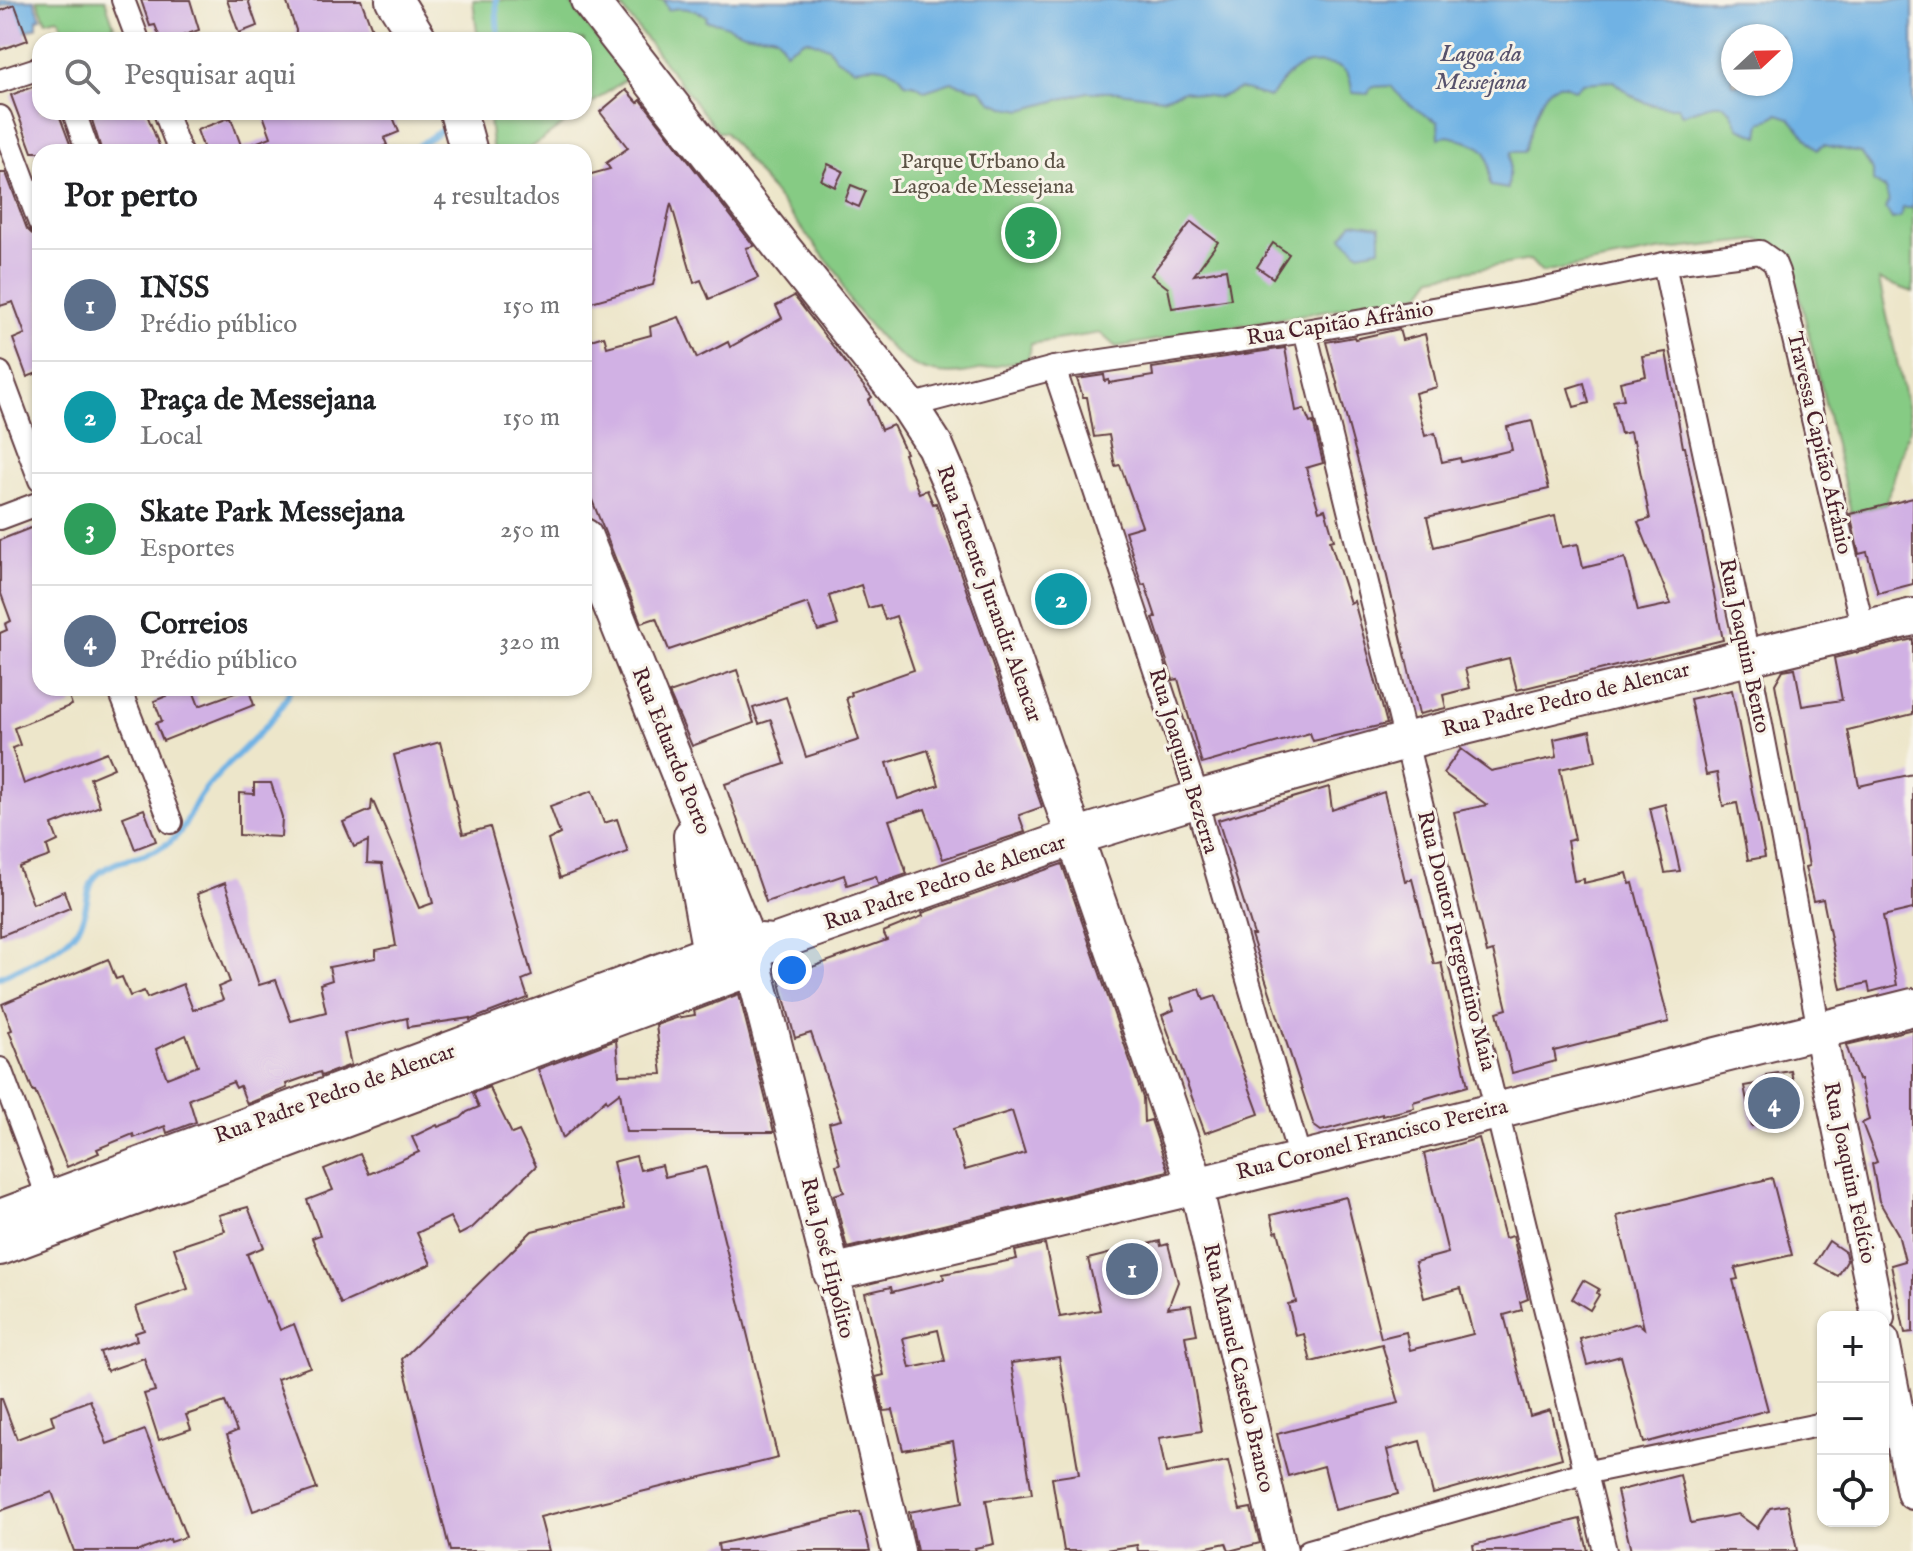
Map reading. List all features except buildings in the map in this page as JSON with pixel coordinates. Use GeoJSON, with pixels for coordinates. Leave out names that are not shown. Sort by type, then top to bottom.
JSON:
{"type":"FeatureCollection","features":[{"type":"Feature","properties":{"kind":"main road"},"geometry":{"type":"LineString","coordinates":[[394,0],[414,32]]}},
{"type":"Feature","properties":{"kind":"main road"},"geometry":{"type":"LineString","coordinates":[[412,0],[425,32]]}},
{"type":"Feature","properties":{"kind":"main road","name":"Rua Tenente Jurandir Alencar"},"geometry":{"type":"LineString","coordinates":[[589,0],[909,406],[935,446],[956,495],[1196,1186]]}},
{"type":"Feature","properties":{"kind":"main road"},"geometry":{"type":"LineString","coordinates":[[460,120],[467,144]]}},
{"type":"Feature","properties":{"kind":"main road","name":"Rua Eduardo Porto"},"geometry":{"type":"LineString","coordinates":[[592,557],[751,953]]}},
{"type":"Feature","properties":{"kind":"main road","name":"Rua Padre Pedro de Alencar"},"geometry":{"type":"LineString","coordinates":[[0,1247],[54,1213],[774,943],[1074,837],[1406,741],[1913,617]]}},
{"type":"Feature","properties":{"kind":"main road"},"geometry":{"type":"LineString","coordinates":[[690,799],[694,860],[711,953]]}},
{"type":"Feature","properties":{"kind":"main road","name":"Rua Padre Pedro de Alencar"},"geometry":{"type":"LineString","coordinates":[[579,1018],[711,953],[751,953]]}},
{"type":"Feature","properties":{"kind":"main road","name":"Rua José Hipólito"},"geometry":{"type":"LineString","coordinates":[[751,953],[898,1551]]}},
{"type":"Feature","properties":{"kind":"main road","name":"Rua Coronel Francisco Pereira"},"geometry":{"type":"LineString","coordinates":[[832,1273],[1196,1186],[1913,1007]]}},
{"type":"Feature","properties":{"kind":"main road","name":"Rua Joaquim Felício"},"geometry":{"type":"LineString","coordinates":[[1819,1030],[1877,1311]]}},
{"type":"Feature","properties":{"kind":"main road","name":"Rua Manuel Castelo Branco"},"geometry":{"type":"LineString","coordinates":[[1196,1186],[1281,1551]]}},
{"type":"Feature","properties":{"kind":"main road","name":"Rua Padre Pedro de Alencar"},"geometry":{"type":"LineString","coordinates":[[0,1218],[54,1213]]}},
{"type":"Feature","properties":{"kind":"main road"},"geometry":{"type":"LineString","coordinates":[[1887,1383],[1890,1411],[1913,1493]]}},
{"type":"Feature","properties":{"kind":"street"},"geometry":{"type":"LineString","coordinates":[[123,0],[135,32]]}},
{"type":"Feature","properties":{"kind":"street"},"geometry":{"type":"LineString","coordinates":[[0,81],[32,71]]}},
{"type":"Feature","properties":{"kind":"street"},"geometry":{"type":"LineString","coordinates":[[0,117],[32,202]]}},
{"type":"Feature","properties":{"kind":"street"},"geometry":{"type":"LineString","coordinates":[[77,120],[85,144]]}},
{"type":"Feature","properties":{"kind":"street"},"geometry":{"type":"LineString","coordinates":[[168,120],[177,144]]}},
{"type":"Feature","properties":{"kind":"street","name":"Rua Capitão Afrânio"},"geometry":{"type":"LineString","coordinates":[[909,406],[1054,368],[1305,331],[1531,292],[1664,264],[1751,251],[1760,252],[1770,259]]}},
{"type":"Feature","properties":{"kind":"street","name":"Travessa Capitão Afrânio"},"geometry":{"type":"LineString","coordinates":[[1770,259],[1778,272],[1863,629]]}},
{"type":"Feature","properties":{"kind":"street","name":"Rua Joaquim Bento"},"geometry":{"type":"LineString","coordinates":[[1664,264],[1748,656],[1819,1030]]}},
{"type":"Feature","properties":{"kind":"street","name":"Rua Doutor Pergentino Maia"},"geometry":{"type":"LineString","coordinates":[[1305,331],[1605,1551]]}},
{"type":"Feature","properties":{"kind":"street","name":"Rua Joaquim Bezerra"},"geometry":{"type":"LineString","coordinates":[[1054,368],[1198,799],[1300,1159]]}},
{"type":"Feature","properties":{"kind":"street"},"geometry":{"type":"LineString","coordinates":[[0,373],[32,459]]}},
{"type":"Feature","properties":{"kind":"street"},"geometry":{"type":"LineString","coordinates":[[0,518],[32,506]]}},
{"type":"Feature","properties":{"kind":"street"},"geometry":{"type":"LineString","coordinates":[[122,696],[171,822]]}},
{"type":"Feature","properties":{"kind":"street"},"geometry":{"type":"LineString","coordinates":[[0,1069],[54,1213]]}},
{"type":"Feature","properties":{"kind":"street"},"geometry":{"type":"LineString","coordinates":[[1309,1551],[1584,1473],[1817,1425]]}},
{"type":"Feature","properties":{"kind":"green space"},"geometry":{"type":"Polygon","coordinates":[[[37,0],[105,0],[114,26],[99,32],[64,32],[57,18],[46,21],[37,0]]]}},
{"type":"Feature","properties":{"kind":"green space"},"geometry":{"type":"Polygon","coordinates":[[[473,0],[568,0],[627,78],[592,103],[592,32],[477,32],[473,0]]]}},
{"type":"Feature","properties":{"kind":"green space","name":"Parque Urbano da Lagoa de Messejana"},"geometry":{"type":"Polygon","coordinates":[[[616,0],[1913,0],[1913,292],[1879,280],[1911,424],[1885,505],[1851,513],[1792,263],[1772,245],[1760,240],[1658,251],[1542,273],[1530,260],[1433,277],[1421,293],[1409,296],[1116,347],[1100,333],[1031,344],[1028,359],[981,370],[944,374],[926,370],[891,349],[861,316],[848,299],[840,277],[725,132],[718,132],[616,0]]]}},
{"type":"Feature","properties":{"kind":"green space"},"geometry":{"type":"Polygon","coordinates":[[[489,120],[569,120],[536,144],[492,144],[489,120]]]}},
{"type":"Feature","properties":{"kind":"water"},"geometry":{"type":"Polygon","coordinates":[[[3,0],[34,0],[41,18],[37,19],[37,27],[23,33],[11,3],[0,7],[3,0]]]}},
{"type":"Feature","properties":{"kind":"water","name":"Lagoa da Messejana"},"geometry":{"type":"Polygon","coordinates":[[[664,0],[1913,0],[1913,208],[1903,208],[1900,217],[1892,219],[1886,209],[1889,202],[1885,189],[1873,181],[1873,171],[1860,153],[1824,145],[1817,150],[1790,118],[1778,114],[1761,123],[1759,136],[1739,128],[1731,111],[1723,104],[1682,115],[1678,107],[1642,102],[1613,81],[1583,83],[1575,90],[1564,85],[1555,86],[1548,92],[1537,111],[1524,152],[1511,152],[1508,189],[1490,186],[1487,156],[1480,147],[1452,137],[1439,138],[1438,122],[1412,106],[1391,86],[1371,87],[1368,94],[1353,93],[1348,75],[1334,65],[1313,64],[1297,68],[1270,97],[1240,89],[1218,98],[1184,91],[1162,98],[1120,92],[1088,92],[1023,110],[992,102],[981,90],[952,82],[925,91],[905,83],[890,69],[869,66],[855,69],[836,58],[828,47],[806,39],[785,51],[775,36],[738,31],[706,21],[707,16],[693,10],[668,10],[664,0]]]}},
{"type":"Feature","properties":{"kind":"water"},"geometry":{"type":"Polygon","coordinates":[[[1353,222],[1380,226],[1380,249],[1359,253],[1342,237],[1353,222]]]}},
{"type":"Feature","properties":{"kind":"waterway"},"geometry":{"type":"LineString","coordinates":[[496,0],[498,32]]}},
{"type":"Feature","properties":{"kind":"waterway"},"geometry":{"type":"LineString","coordinates":[[421,144],[449,125]]}},
{"type":"Feature","properties":{"kind":"waterway"},"geometry":{"type":"LineString","coordinates":[[0,977],[48,954],[69,938],[83,918],[92,881],[102,870],[159,849],[173,839],[212,781],[273,718],[287,696]]}},
{"type":"Feature","properties":{"kind":"place","name":"Skate Park Messejana"},"geometry":{"type":"Point","coordinates":[1031,233]}},
{"type":"Feature","properties":{"kind":"place","name":"Praça de Messejana"},"geometry":{"type":"Point","coordinates":[1061,599]}},
{"type":"Feature","properties":{"kind":"place","name":"Correios"},"geometry":{"type":"Point","coordinates":[1774,1103]}},
{"type":"Feature","properties":{"kind":"place","name":"INSS"},"geometry":{"type":"Point","coordinates":[1132,1269]}}]}
